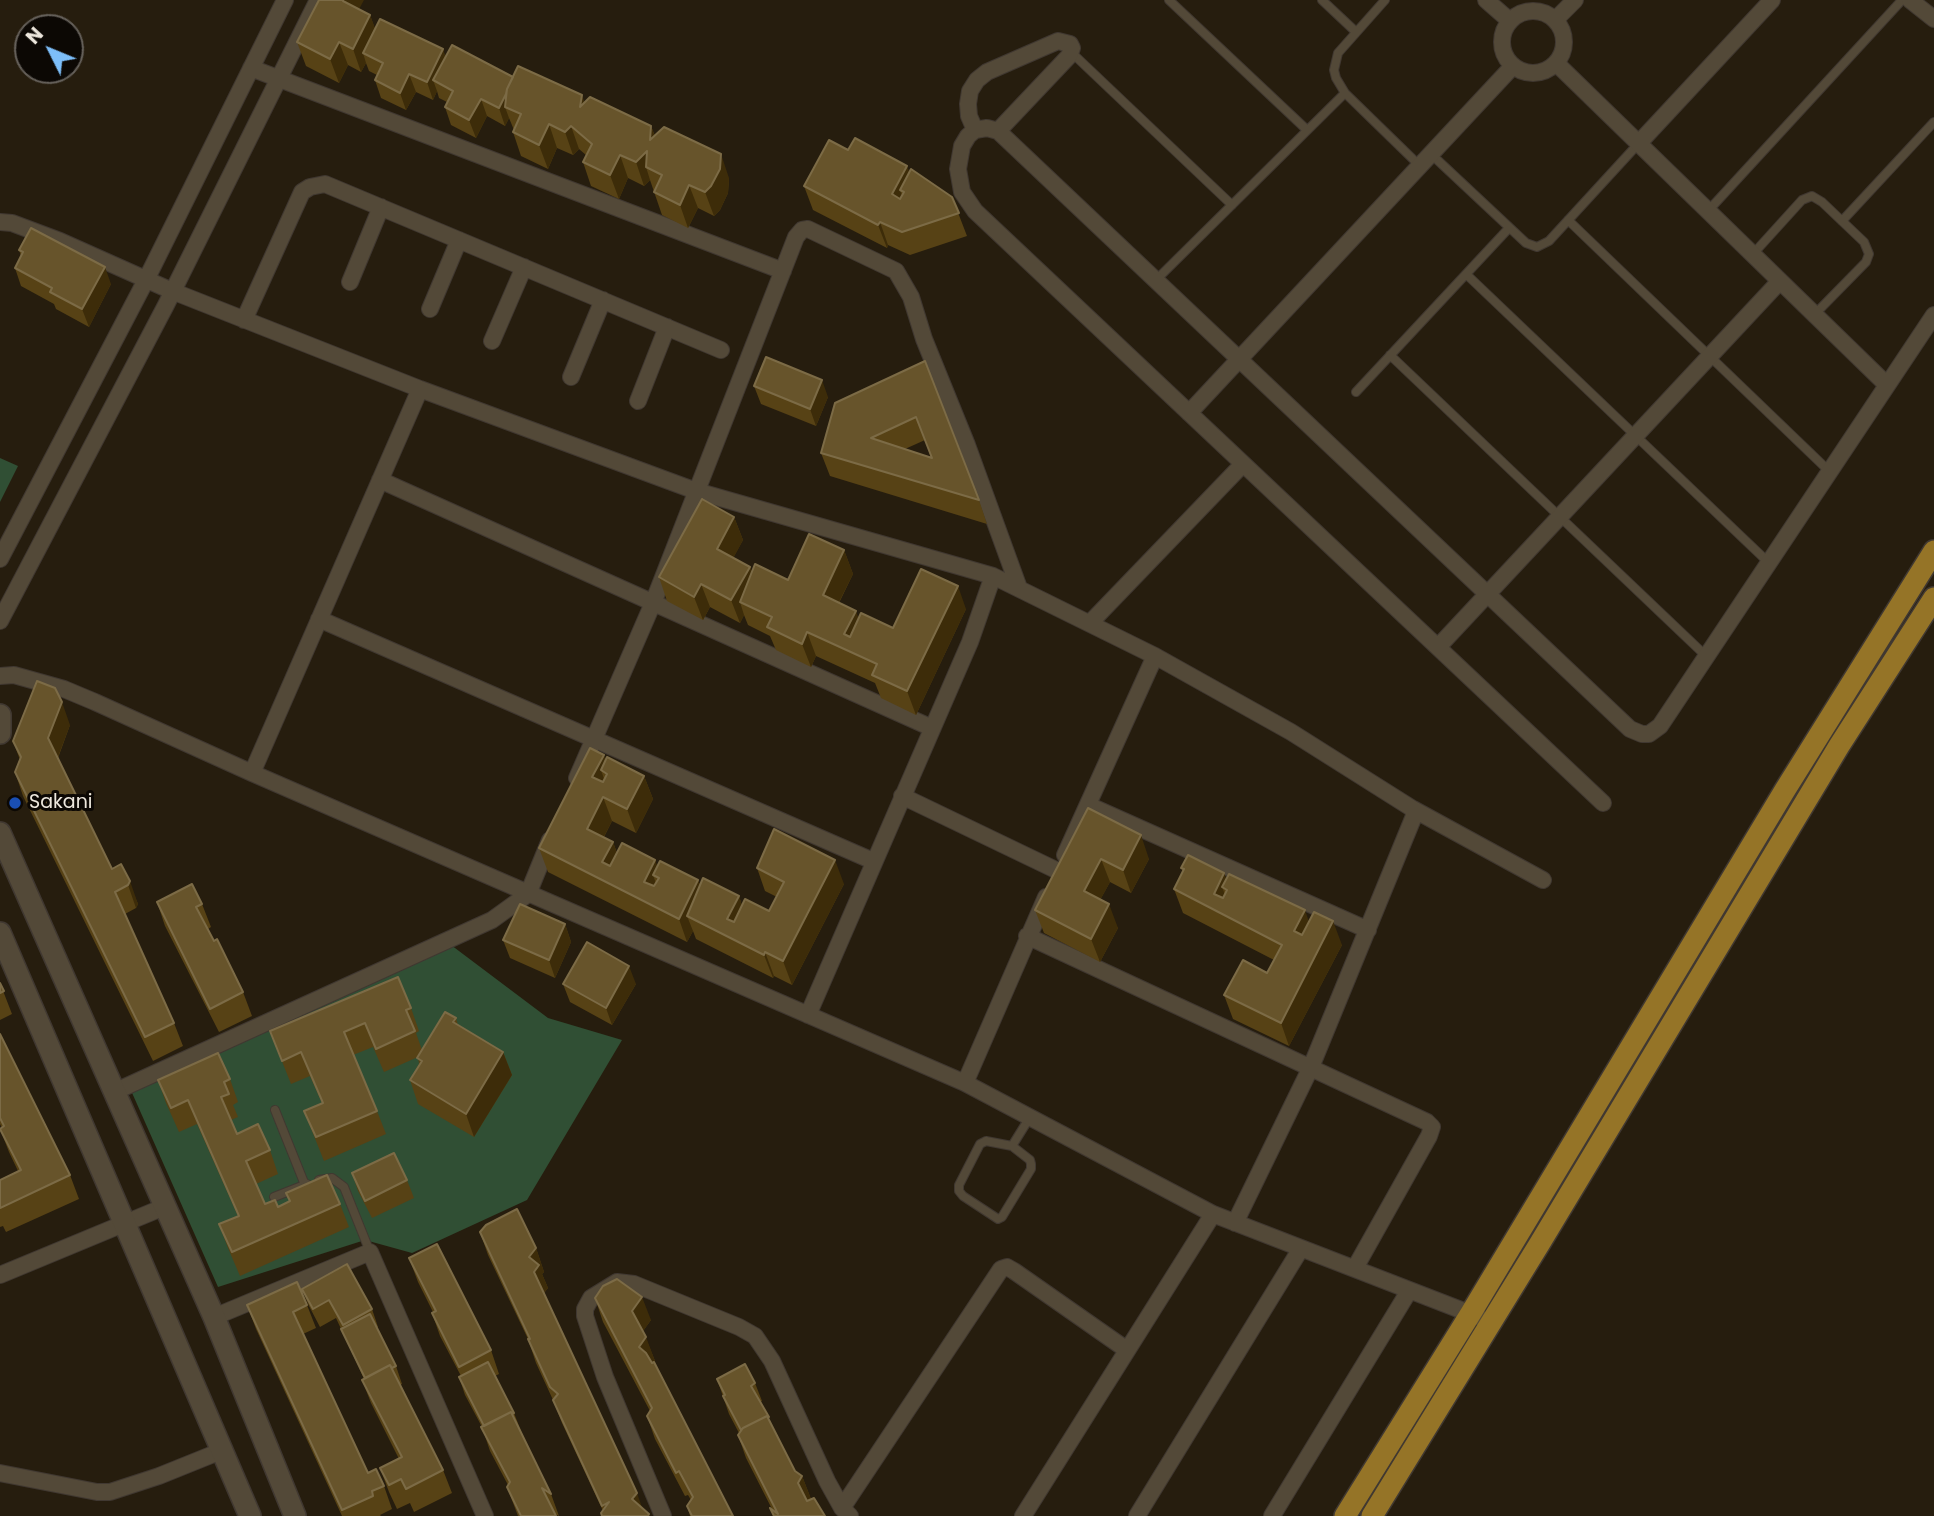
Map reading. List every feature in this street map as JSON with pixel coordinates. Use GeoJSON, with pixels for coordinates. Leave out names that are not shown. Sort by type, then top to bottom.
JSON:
{"type":"FeatureCollection","features":[{"type":"Feature","properties":{"kind":"main road"},"geometry":{"type":"LineString","coordinates":[[1345,1516],[1471,1313],[1737,869],[1931,561]]}},
{"type":"Feature","properties":{"kind":"main road"},"geometry":{"type":"LineString","coordinates":[[1372,1516],[1839,746],[1934,598]]}},
{"type":"Feature","properties":{"kind":"street"},"geometry":{"type":"LineString","coordinates":[[0,559],[146,280],[285,0]]}},
{"type":"Feature","properties":{"kind":"street"},"geometry":{"type":"LineString","coordinates":[[0,621],[172,291],[318,0]]}},
{"type":"Feature","properties":{"kind":"street"},"geometry":{"type":"LineString","coordinates":[[1486,0],[1510,22]]}},
{"type":"Feature","properties":{"kind":"street"},"geometry":{"type":"LineString","coordinates":[[1555,20],[1575,0]]}},
{"type":"Feature","properties":{"kind":"street"},"geometry":{"type":"LineString","coordinates":[[1639,143],[1772,0]]}},
{"type":"Feature","properties":{"kind":"street"},"geometry":{"type":"LineString","coordinates":[[1910,0],[1934,19]]}},
{"type":"Feature","properties":{"kind":"street"},"geometry":{"type":"LineString","coordinates":[[1537,11],[1555,20],[1560,26],[1564,41],[1556,62],[1550,68],[1535,73],[1513,66],[1502,48],[1503,34],[1510,22],[1518,15],[1537,11]]}},
{"type":"Feature","properties":{"kind":"street"},"geometry":{"type":"LineString","coordinates":[[975,130],[969,116],[968,104],[970,91],[977,80],[987,72],[1058,41],[1070,44],[1071,52],[998,131]]}},
{"type":"Feature","properties":{"kind":"street"},"geometry":{"type":"LineString","coordinates":[[1556,62],[1887,385]]}},
{"type":"Feature","properties":{"kind":"street"},"geometry":{"type":"LineString","coordinates":[[1189,413],[1513,66]]}},
{"type":"Feature","properties":{"kind":"street"},"geometry":{"type":"LineString","coordinates":[[251,68],[783,271]]}},
{"type":"Feature","properties":{"kind":"street"},"geometry":{"type":"LineString","coordinates":[[1603,803],[968,202],[959,181],[959,158],[968,136],[975,130],[986,128],[998,131],[1636,732],[1648,734],[1660,726],[1934,316]]}},
{"type":"Feature","properties":{"kind":"street"},"geometry":{"type":"LineString","coordinates":[[244,320],[302,192],[325,184],[721,350]]}},
{"type":"Feature","properties":{"kind":"street"},"geometry":{"type":"LineString","coordinates":[[350,282],[381,207]]}},
{"type":"Feature","properties":{"kind":"street"},"geometry":{"type":"LineString","coordinates":[[0,222],[12,223],[60,241],[172,291],[420,389],[696,491],[993,576],[1155,656],[1291,732],[1413,809],[1543,880]]}},
{"type":"Feature","properties":{"kind":"street"},"geometry":{"type":"LineString","coordinates":[[568,798],[653,603],[796,237],[802,230],[808,229],[896,271],[911,297],[924,339],[967,445],[1019,588]]}},
{"type":"Feature","properties":{"kind":"street"},"geometry":{"type":"LineString","coordinates":[[430,309],[459,240]]}},
{"type":"Feature","properties":{"kind":"street"},"geometry":{"type":"LineString","coordinates":[[492,341],[524,267]]}},
{"type":"Feature","properties":{"kind":"street"},"geometry":{"type":"LineString","coordinates":[[1438,647],[1780,281]]}},
{"type":"Feature","properties":{"kind":"street"},"geometry":{"type":"LineString","coordinates":[[571,377],[603,300]]}},
{"type":"Feature","properties":{"kind":"street"},"geometry":{"type":"LineString","coordinates":[[638,401],[667,327]]}},
{"type":"Feature","properties":{"kind":"street"},"geometry":{"type":"LineString","coordinates":[[252,773],[420,389]]}},
{"type":"Feature","properties":{"kind":"street"},"geometry":{"type":"LineString","coordinates":[[1090,623],[1243,464]]}},
{"type":"Feature","properties":{"kind":"street"},"geometry":{"type":"LineString","coordinates":[[380,480],[932,728]]}},
{"type":"Feature","properties":{"kind":"street"},"geometry":{"type":"LineString","coordinates":[[808,1014],[970,642],[993,576]]}},
{"type":"Feature","properties":{"kind":"street"},"geometry":{"type":"LineString","coordinates":[[319,619],[873,861]]}},
{"type":"Feature","properties":{"kind":"street"},"geometry":{"type":"LineString","coordinates":[[965,1083],[1027,936],[1155,656]]}},
{"type":"Feature","properties":{"kind":"street"},"geometry":{"type":"LineString","coordinates":[[0,676],[14,675],[64,689],[965,1083],[1213,1214],[1491,1322]]}},
{"type":"Feature","properties":{"kind":"street"},"geometry":{"type":"LineString","coordinates":[[0,715],[0,733]]}},
{"type":"Feature","properties":{"kind":"street"},"geometry":{"type":"LineString","coordinates":[[902,796],[1058,871]]}},
{"type":"Feature","properties":{"kind":"street"},"geometry":{"type":"LineString","coordinates":[[1088,805],[1368,930]]}},
{"type":"Feature","properties":{"kind":"street"},"geometry":{"type":"LineString","coordinates":[[1235,1223],[1311,1067],[1414,816],[1413,809]]}},
{"type":"Feature","properties":{"kind":"street"},"geometry":{"type":"LineString","coordinates":[[114,1092],[492,920],[528,894],[558,822]]}},
{"type":"Feature","properties":{"kind":"street"},"geometry":{"type":"LineString","coordinates":[[0,833],[214,1317],[295,1516]]}},
{"type":"Feature","properties":{"kind":"street"},"geometry":{"type":"LineString","coordinates":[[0,933],[250,1516]]}},
{"type":"Feature","properties":{"kind":"street"},"geometry":{"type":"LineString","coordinates":[[1027,936],[1311,1067],[1427,1122],[1432,1127],[1356,1268]]}},
{"type":"Feature","properties":{"kind":"street"},"geometry":{"type":"LineString","coordinates":[[0,1275],[164,1207]]}},
{"type":"Feature","properties":{"kind":"street"},"geometry":{"type":"LineString","coordinates":[[1023,1516],[1213,1214]]}},
{"type":"Feature","properties":{"kind":"street"},"geometry":{"type":"LineString","coordinates":[[1137,1516],[1300,1250]]}},
{"type":"Feature","properties":{"kind":"street"},"geometry":{"type":"LineString","coordinates":[[214,1317],[370,1252],[485,1516]]}},
{"type":"Feature","properties":{"kind":"street"},"geometry":{"type":"LineString","coordinates":[[663,1516],[605,1377],[585,1316],[585,1309],[591,1298],[617,1282],[627,1282],[659,1294],[739,1326],[755,1336],[772,1361],[813,1453],[846,1512],[1000,1269],[1007,1267],[1014,1271],[1127,1350]]}},
{"type":"Feature","properties":{"kind":"street"},"geometry":{"type":"LineString","coordinates":[[1272,1516],[1409,1291]]}},
{"type":"Feature","properties":{"kind":"street"},"geometry":{"type":"LineString","coordinates":[[0,1473],[88,1491],[110,1492],[221,1451]]}},
{"type":"Feature","properties":{"kind":"lane"},"geometry":{"type":"LineString","coordinates":[[1169,0],[1307,130]]}},
{"type":"Feature","properties":{"kind":"lane"},"geometry":{"type":"LineString","coordinates":[[1322,0],[1356,32]]}},
{"type":"Feature","properties":{"kind":"lane"},"geometry":{"type":"LineString","coordinates":[[1385,0],[1338,53],[1335,61],[1336,78],[1345,93],[1525,243],[1544,246],[1639,143]]}},
{"type":"Feature","properties":{"kind":"lane"},"geometry":{"type":"LineString","coordinates":[[1708,211],[1902,0]]}},
{"type":"Feature","properties":{"kind":"lane"},"geometry":{"type":"LineString","coordinates":[[1071,52],[1231,205]]}},
{"type":"Feature","properties":{"kind":"lane"},"geometry":{"type":"LineString","coordinates":[[1155,281],[1345,93]]}},
{"type":"Feature","properties":{"kind":"lane"},"geometry":{"type":"LineString","coordinates":[[1842,221],[1934,122]]}},
{"type":"Feature","properties":{"kind":"lane"},"geometry":{"type":"LineString","coordinates":[[1753,254],[1806,197],[1817,198],[1842,221],[1867,246],[1868,258],[1815,314]]}},
{"type":"Feature","properties":{"kind":"lane"},"geometry":{"type":"LineString","coordinates":[[1569,220],[1829,471]]}},
{"type":"Feature","properties":{"kind":"lane"},"geometry":{"type":"LineString","coordinates":[[1356,392],[1509,228]]}},
{"type":"Feature","properties":{"kind":"lane"},"geometry":{"type":"LineString","coordinates":[[1466,275],[1769,562]]}},
{"type":"Feature","properties":{"kind":"lane"},"geometry":{"type":"LineString","coordinates":[[1390,355],[1706,656]]}},
{"type":"Feature","properties":{"kind":"lane"},"geometry":{"type":"LineString","coordinates":[[275,1110],[305,1185]]}},
{"type":"Feature","properties":{"kind":"lane"},"geometry":{"type":"LineString","coordinates":[[1012,1146],[1030,1118]]}},
{"type":"Feature","properties":{"kind":"lane"},"geometry":{"type":"LineString","coordinates":[[990,1141],[1012,1146],[1030,1160],[1031,1169],[1002,1217],[994,1218],[963,1196],[959,1185],[980,1144],[990,1141]]}},
{"type":"Feature","properties":{"kind":"lane"},"geometry":{"type":"LineString","coordinates":[[274,1197],[327,1178],[341,1183],[370,1252]]}},
{"type":"Feature","properties":{"kind":"green space"},"geometry":{"type":"Polygon","coordinates":[[[0,458],[18,466],[0,502],[0,458]]]}},
{"type":"Feature","properties":{"kind":"green space"},"geometry":{"type":"Polygon","coordinates":[[[451,945],[548,1018],[622,1040],[527,1200],[412,1253],[365,1240],[218,1287],[129,1086],[451,945]]]}},
{"type":"Feature","properties":{"kind":"building"},"geometry":{"type":"Polygon","coordinates":[[[319,0],[343,0],[370,15],[353,49],[339,42],[330,59],[297,42],[319,0]]]}},
{"type":"Feature","properties":{"kind":"building"},"geometry":{"type":"Polygon","coordinates":[[[380,19],[443,49],[427,82],[409,74],[400,93],[375,80],[383,63],[363,53],[380,19]]]}},
{"type":"Feature","properties":{"kind":"building"},"geometry":{"type":"Polygon","coordinates":[[[452,45],[513,77],[499,108],[481,99],[469,120],[445,107],[453,91],[433,80],[452,45]]]}},
{"type":"Feature","properties":{"kind":"building"},"geometry":{"type":"Polygon","coordinates":[[[518,66],[582,95],[580,107],[590,97],[651,126],[650,140],[664,127],[721,154],[720,169],[711,186],[705,192],[689,185],[680,205],[654,192],[662,175],[646,167],[647,151],[636,162],[620,155],[610,175],[583,162],[592,144],[571,126],[565,132],[549,124],[539,145],[513,132],[521,114],[505,107],[507,89],[518,66]]]}},
{"type":"Feature","properties":{"kind":"building"},"geometry":{"type":"Polygon","coordinates":[[[855,138],[907,166],[892,194],[900,199],[904,192],[900,190],[911,169],[952,197],[959,213],[902,232],[880,222],[878,225],[804,186],[829,140],[848,150],[855,138]]]}},
{"type":"Feature","properties":{"kind":"building"},"geometry":{"type":"Polygon","coordinates":[[[31,228],[105,267],[82,309],[50,292],[52,288],[15,268],[23,252],[19,250],[31,228]]]}},
{"type":"Feature","properties":{"kind":"building"},"geometry":{"type":"Polygon","coordinates":[[[766,357],[822,380],[810,409],[754,386],[766,357]]]}},
{"type":"Feature","properties":{"kind":"building"},"geometry":{"type":"Polygon","coordinates":[[[925,361],[979,500],[821,453],[835,403],[925,361]],[[916,417],[871,438],[932,458],[916,417]]]}},
{"type":"Feature","properties":{"kind":"building"},"geometry":{"type":"Polygon","coordinates":[[[702,499],[734,517],[717,549],[750,567],[731,600],[701,584],[694,597],[659,577],[702,499]]]}},
{"type":"Feature","properties":{"kind":"building"},"geometry":{"type":"Polygon","coordinates":[[[809,534],[844,550],[823,595],[856,611],[844,634],[850,637],[861,613],[893,628],[921,569],[958,586],[907,691],[872,675],[877,664],[807,632],[802,644],[767,627],[772,617],[740,602],[755,564],[788,580],[809,534]]]}},
{"type":"Feature","properties":{"kind":"building"},"geometry":{"type":"Polygon","coordinates":[[[37,681],[55,688],[62,702],[48,738],[112,869],[121,864],[130,881],[115,892],[174,1023],[145,1037],[15,772],[21,757],[13,741],[37,681]]]}},
{"type":"Feature","properties":{"kind":"building"},"geometry":{"type":"Polygon","coordinates":[[[590,748],[604,755],[592,777],[603,782],[607,774],[601,770],[607,757],[644,776],[627,809],[603,797],[587,829],[613,842],[602,862],[610,866],[622,843],[655,860],[644,882],[654,886],[659,878],[653,875],[660,861],[698,880],[679,919],[539,848],[590,748]]]}},
{"type":"Feature","properties":{"kind":"building"},"geometry":{"type":"Polygon","coordinates":[[[1088,808],[1141,835],[1123,870],[1101,859],[1084,891],[1109,904],[1091,939],[1035,910],[1088,808]]]}},
{"type":"Feature","properties":{"kind":"building"},"geometry":{"type":"Polygon","coordinates":[[[774,829],[835,860],[783,961],[765,952],[764,955],[687,916],[703,878],[739,896],[727,919],[734,922],[745,899],[769,911],[784,882],[757,868],[774,829]]]}},
{"type":"Feature","properties":{"kind":"building"},"geometry":{"type":"Polygon","coordinates":[[[1188,855],[1224,873],[1214,894],[1223,898],[1227,890],[1222,887],[1229,874],[1305,910],[1294,931],[1302,935],[1314,912],[1333,921],[1281,1023],[1224,995],[1243,960],[1267,973],[1282,945],[1174,889],[1188,855]]]}},
{"type":"Feature","properties":{"kind":"building"},"geometry":{"type":"Polygon","coordinates":[[[192,884],[202,904],[196,907],[214,941],[217,939],[243,992],[210,1009],[157,902],[192,884]]]}},
{"type":"Feature","properties":{"kind":"building"},"geometry":{"type":"Polygon","coordinates":[[[520,904],[565,924],[549,960],[503,940],[520,904]]]}},
{"type":"Feature","properties":{"kind":"building"},"geometry":{"type":"Polygon","coordinates":[[[587,942],[629,966],[606,1008],[563,984],[587,942]]]}},
{"type":"Feature","properties":{"kind":"building"},"geometry":{"type":"Polygon","coordinates":[[[398,977],[411,1008],[406,1010],[415,1031],[376,1049],[365,1023],[344,1032],[377,1111],[316,1137],[304,1111],[323,1103],[301,1052],[282,1061],[270,1031],[398,977]]]}},
{"type":"Feature","properties":{"kind":"building"},"geometry":{"type":"Polygon","coordinates":[[[445,1012],[456,1018],[453,1022],[503,1052],[466,1114],[410,1080],[422,1061],[417,1058],[445,1012]]]}},
{"type":"Feature","properties":{"kind":"building"},"geometry":{"type":"Polygon","coordinates":[[[0,1034],[70,1175],[0,1208],[0,1180],[21,1170],[0,1129],[4,1126],[0,1118],[0,1034]]]}},
{"type":"Feature","properties":{"kind":"building"},"geometry":{"type":"Polygon","coordinates":[[[218,1053],[230,1079],[224,1082],[229,1094],[221,1097],[237,1134],[258,1124],[270,1150],[246,1161],[265,1204],[275,1200],[278,1207],[290,1201],[286,1193],[327,1175],[340,1204],[232,1252],[219,1224],[239,1216],[188,1100],[171,1108],[158,1080],[218,1053]]]}},
{"type":"Feature","properties":{"kind":"building"},"geometry":{"type":"Polygon","coordinates":[[[394,1153],[407,1180],[365,1201],[352,1173],[394,1153]]]}},
{"type":"Feature","properties":{"kind":"building"},"geometry":{"type":"Polygon","coordinates":[[[517,1209],[536,1248],[529,1257],[539,1265],[534,1272],[637,1493],[632,1499],[648,1516],[602,1516],[601,1513],[609,1502],[602,1506],[553,1400],[558,1394],[550,1387],[480,1232],[486,1225],[517,1209]]]}},
{"type":"Feature","properties":{"kind":"building"},"geometry":{"type":"Polygon","coordinates":[[[437,1244],[491,1350],[459,1367],[432,1313],[436,1311],[409,1258],[437,1244]]]}},
{"type":"Feature","properties":{"kind":"building"},"geometry":{"type":"Polygon","coordinates":[[[347,1264],[372,1309],[343,1325],[329,1300],[313,1309],[302,1289],[347,1264]]]}},
{"type":"Feature","properties":{"kind":"building"},"geometry":{"type":"Polygon","coordinates":[[[617,1279],[642,1297],[632,1311],[646,1337],[639,1347],[652,1363],[654,1362],[733,1516],[692,1516],[687,1506],[693,1497],[679,1471],[676,1473],[647,1416],[652,1408],[595,1298],[603,1286],[617,1279]]]}},
{"type":"Feature","properties":{"kind":"building"},"geometry":{"type":"Polygon","coordinates":[[[297,1282],[307,1305],[293,1312],[368,1473],[376,1469],[384,1486],[372,1491],[373,1496],[342,1510],[247,1305],[297,1282]]]}},
{"type":"Feature","properties":{"kind":"building"},"geometry":{"type":"Polygon","coordinates":[[[370,1314],[396,1366],[392,1368],[390,1365],[365,1378],[341,1329],[370,1314]]]}},
{"type":"Feature","properties":{"kind":"building"},"geometry":{"type":"Polygon","coordinates":[[[488,1362],[514,1413],[511,1412],[484,1426],[459,1377],[488,1362]]]}},
{"type":"Feature","properties":{"kind":"building"},"geometry":{"type":"Polygon","coordinates":[[[745,1364],[755,1383],[751,1386],[769,1417],[741,1430],[717,1379],[745,1364]]]}},
{"type":"Feature","properties":{"kind":"building"},"geometry":{"type":"Polygon","coordinates":[[[390,1365],[443,1470],[406,1489],[401,1479],[389,1485],[380,1468],[402,1457],[362,1380],[390,1365]]]}},
{"type":"Feature","properties":{"kind":"building"},"geometry":{"type":"Polygon","coordinates":[[[511,1412],[551,1494],[542,1488],[556,1516],[521,1516],[507,1487],[510,1482],[481,1427],[511,1412]]]}},
{"type":"Feature","properties":{"kind":"building"},"geometry":{"type":"Polygon","coordinates":[[[767,1416],[795,1471],[802,1476],[798,1483],[807,1501],[814,1498],[825,1516],[774,1516],[770,1508],[778,1514],[738,1435],[743,1428],[767,1416]]]}},
{"type":"Feature","properties":{"kind":"place","name":"Sakani"},"geometry":{"type":"Point","coordinates":[15,803]}}]}
